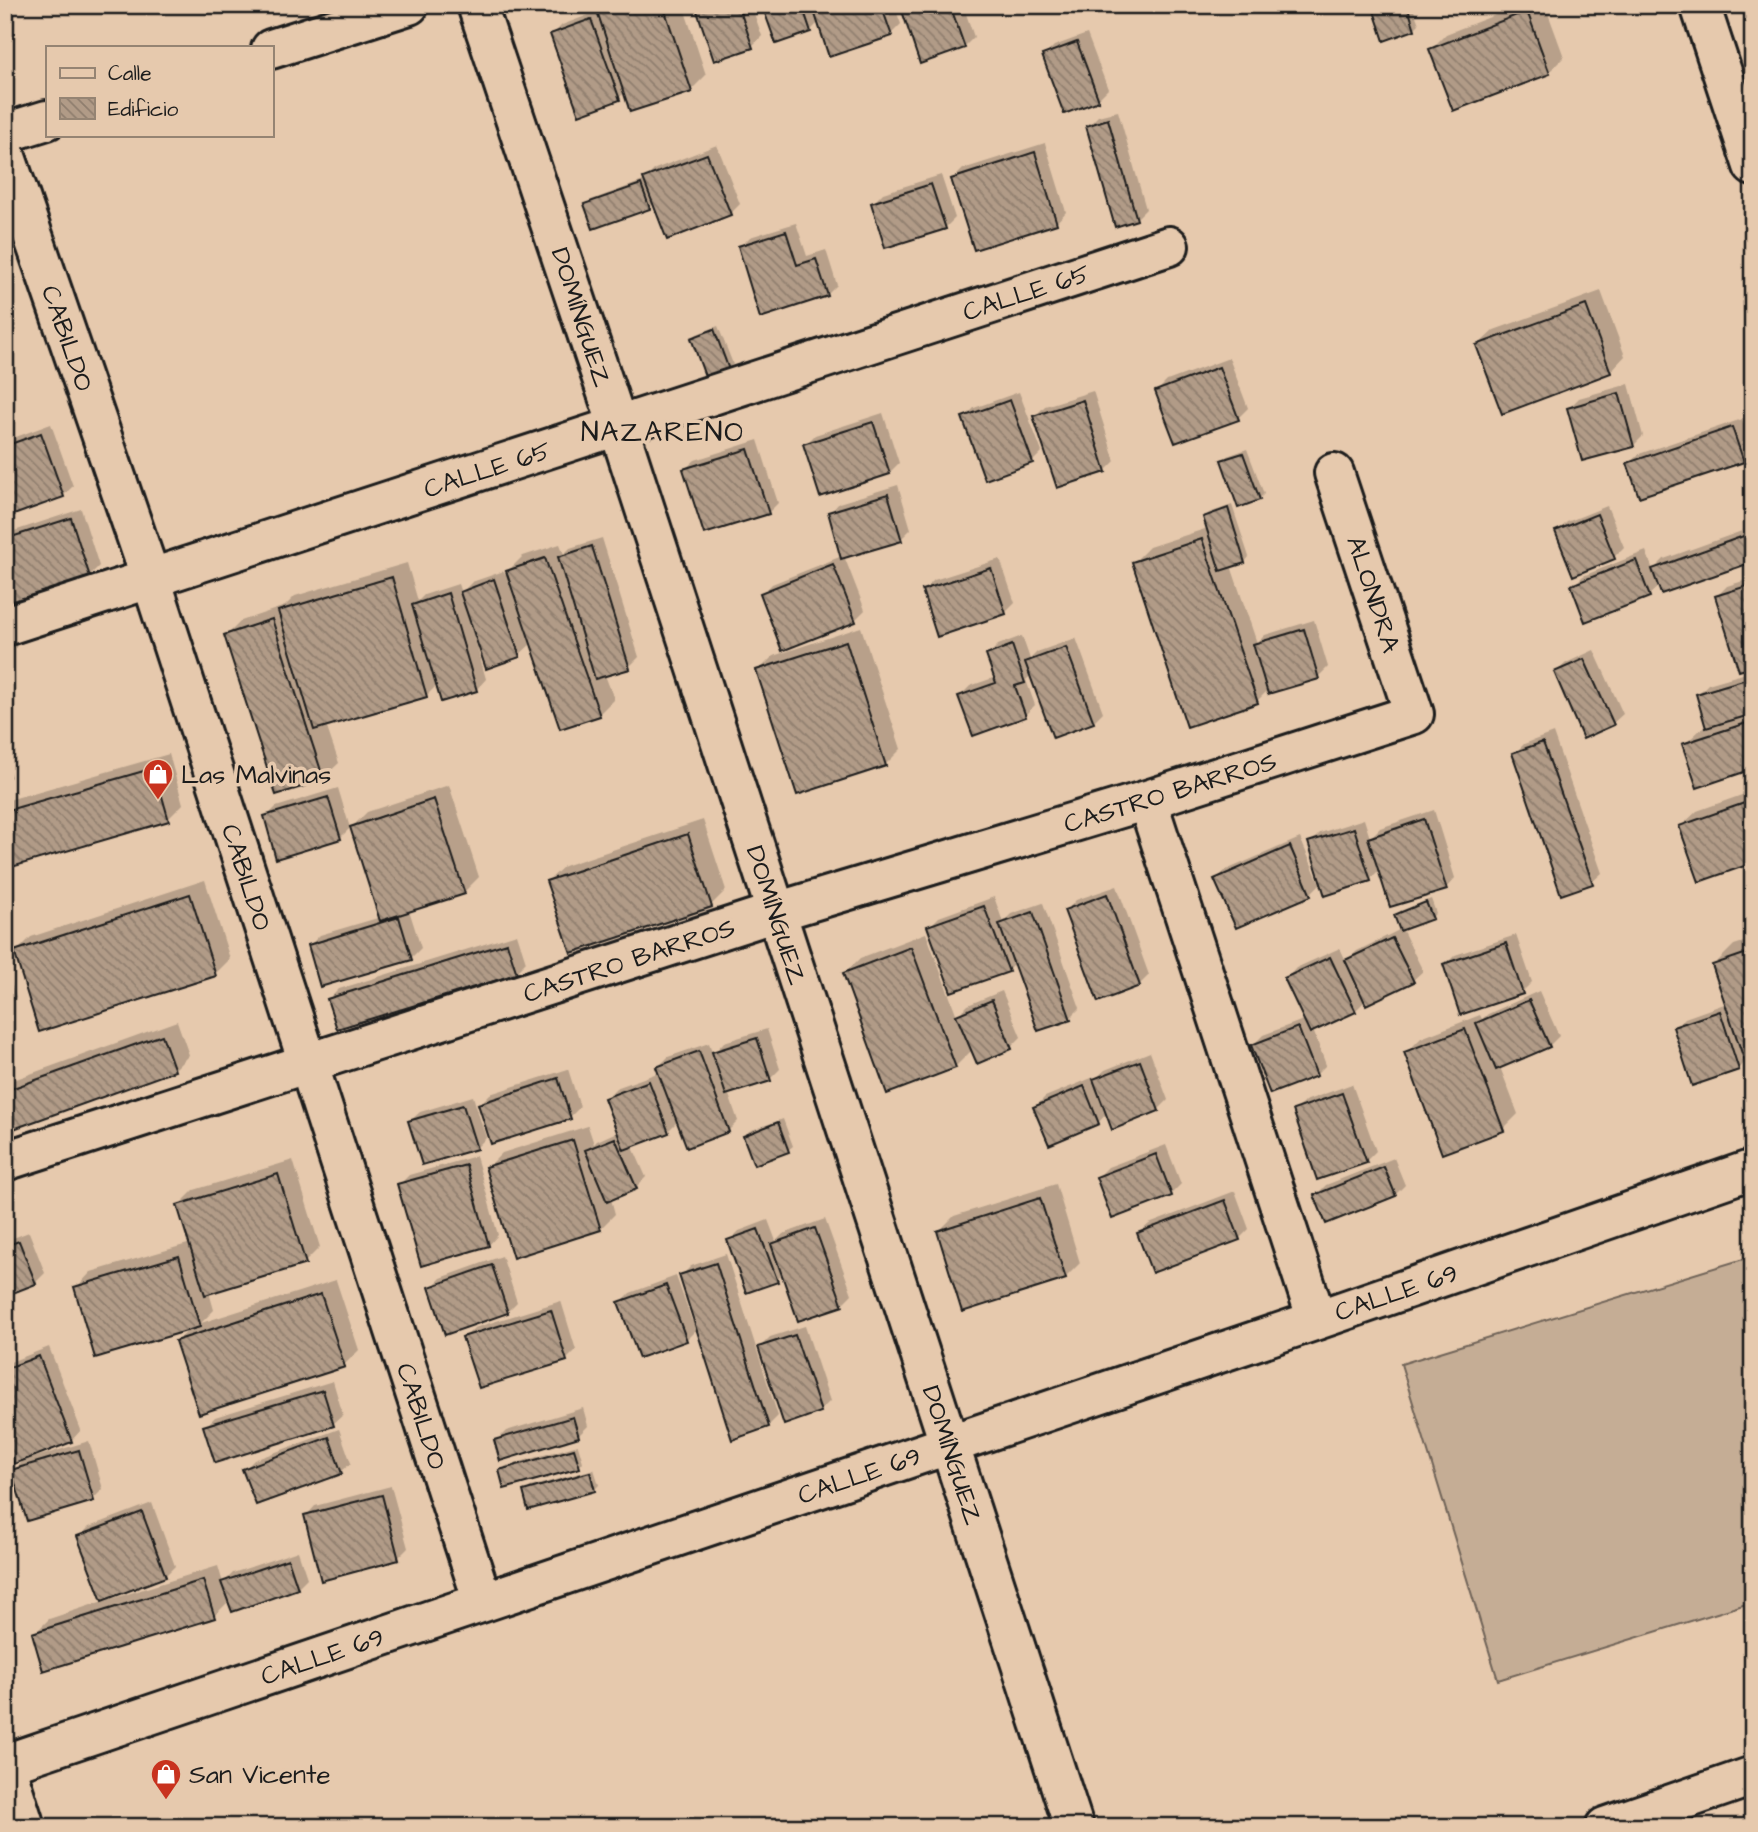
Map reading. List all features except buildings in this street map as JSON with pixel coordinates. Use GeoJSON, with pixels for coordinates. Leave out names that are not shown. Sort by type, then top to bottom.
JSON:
{"type":"FeatureCollection","features":[{"type":"Feature","properties":{"kind":"street"},"geometry":{"type":"LineString","coordinates":[[273,48],[409,5]]}},
{"type":"Feature","properties":{"kind":"street","name":"DOMÍNGUEZ"},"geometry":{"type":"LineString","coordinates":[[477,5],[618,426],[1074,1827]]}},
{"type":"Feature","properties":{"kind":"street"},"geometry":{"type":"LineString","coordinates":[[1700,5],[1753,166]]}},
{"type":"Feature","properties":{"kind":"street"},"geometry":{"type":"LineString","coordinates":[[5,133],[46,120]]}},
{"type":"Feature","properties":{"kind":"street","name":"CABILDO"},"geometry":{"type":"LineString","coordinates":[[5,153],[151,579],[483,1602]]}},
{"type":"Feature","properties":{"kind":"street","name":"CALLE 65"},"geometry":{"type":"LineString","coordinates":[[5,626],[1169,246]]}},
{"type":"Feature","properties":{"kind":"street","name":"ALONDRA"},"geometry":{"type":"LineString","coordinates":[[1334,473],[1414,714]]}},
{"type":"Feature","properties":{"kind":"street","name":"CASTRO BARROS"},"geometry":{"type":"LineString","coordinates":[[5,1161],[776,912],[1147,800],[1414,714]]}},
{"type":"Feature","properties":{"kind":"street"},"geometry":{"type":"LineString","coordinates":[[1147,800],[1317,1320]]}},
{"type":"Feature","properties":{"kind":"street","name":"CALLE 69"},"geometry":{"type":"LineString","coordinates":[[5,1765],[1317,1320],[1753,1169]]}},
{"type":"Feature","properties":{"kind":"street"},"geometry":{"type":"LineString","coordinates":[[5,1765],[25,1827]]}},
{"type":"Feature","properties":{"kind":"street"},"geometry":{"type":"LineString","coordinates":[[1605,1827],[1703,1811],[1753,1776]]}},
{"type":"Feature","properties":{"kind":"shaded area"},"geometry":{"type":"Polygon","coordinates":[[[1753,1256],[1753,1602],[1498,1680],[1401,1364],[1753,1256]]]}},
{"type":"Feature","properties":{"kind":"place","name":"Las Malvinas"},"geometry":{"type":"Point","coordinates":[158,801]}},
{"type":"Feature","properties":{"kind":"place","name":"San Vicente"},"geometry":{"type":"Point","coordinates":[166,1801]}},
{"type":"Feature","properties":{"kind":"district","name":"NAZARENO"},"geometry":{"type":"Point","coordinates":[663,431]}}]}
